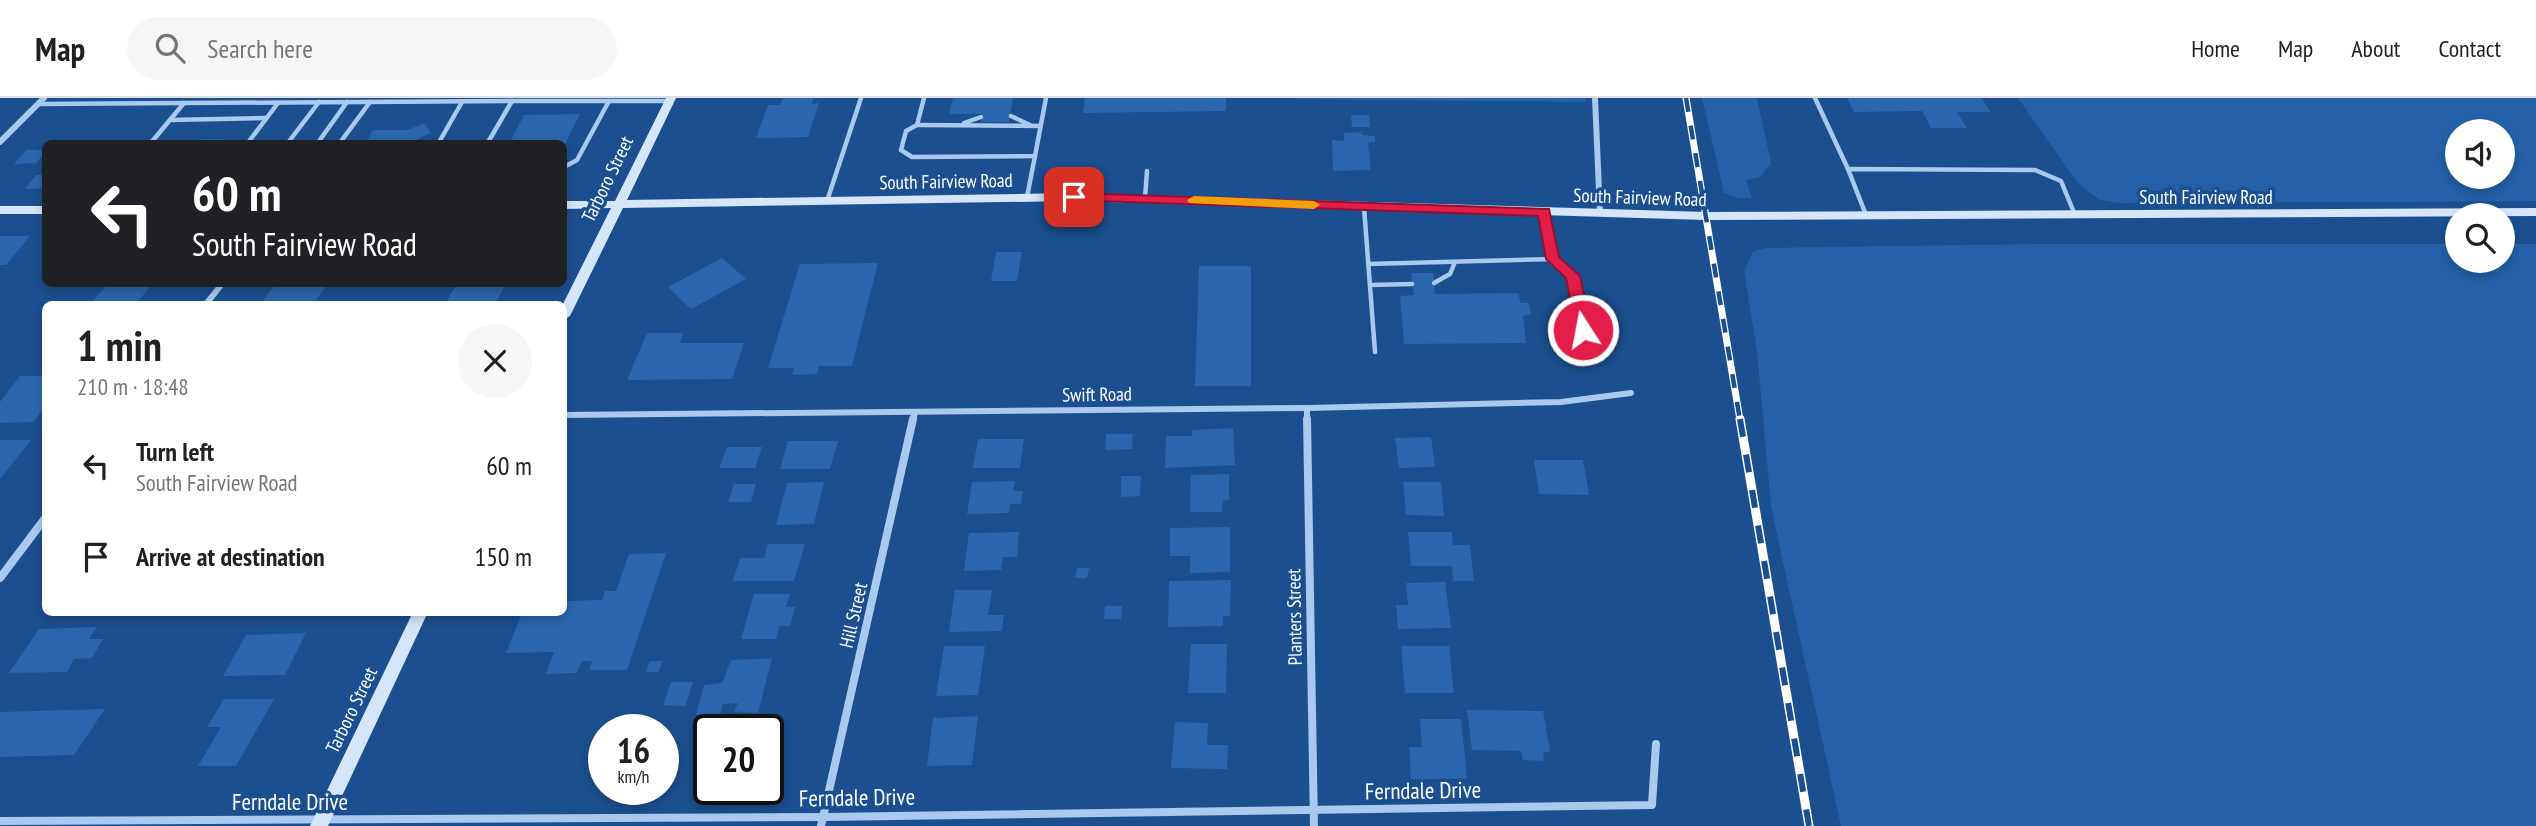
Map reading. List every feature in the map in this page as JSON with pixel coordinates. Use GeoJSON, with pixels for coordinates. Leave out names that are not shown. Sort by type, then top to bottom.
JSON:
{"type":"FeatureCollection","features":[{"type":"Feature","properties":{"kind":"main road","name":"Tarboro Street"},"geometry":{"type":"LineString","coordinates":[[567,310],[670,99]]}},
{"type":"Feature","properties":{"kind":"main road","name":"South Fairview Road"},"geometry":{"type":"LineString","coordinates":[[567,205],[1027,197],[1145,198],[1706,216],[2536,212]]}},
{"type":"Feature","properties":{"kind":"main road"},"geometry":{"type":"LineString","coordinates":[[0,210],[42,210]]}},
{"type":"Feature","properties":{"kind":"main road","name":"Tarboro Street"},"geometry":{"type":"LineString","coordinates":[[320,823],[419,616]]}},
{"type":"Feature","properties":{"kind":"street"},"geometry":{"type":"LineString","coordinates":[[0,142],[44,98]]}},
{"type":"Feature","properties":{"kind":"street"},"geometry":{"type":"LineString","coordinates":[[1595,98],[1600,213]]}},
{"type":"Feature","properties":{"kind":"street"},"geometry":{"type":"LineString","coordinates":[[208,301],[220,287]]}},
{"type":"Feature","properties":{"kind":"street","name":"Swift Road"},"geometry":{"type":"LineString","coordinates":[[567,415],[1307,408],[1561,402],[1631,393]]}},
{"type":"Feature","properties":{"kind":"street","name":"Planters Street"},"geometry":{"type":"LineString","coordinates":[[1307,408],[1314,826]]}},
{"type":"Feature","properties":{"kind":"street","name":"Hill Street"},"geometry":{"type":"LineString","coordinates":[[822,821],[915,412]]}},
{"type":"Feature","properties":{"kind":"street"},"geometry":{"type":"LineString","coordinates":[[0,578],[42,522]]}},
{"type":"Feature","properties":{"kind":"street","name":"Ferndale Drive"},"geometry":{"type":"LineString","coordinates":[[0,821],[822,821],[1652,804],[1656,744]]}},
{"type":"Feature","properties":{"kind":"lane"},"geometry":{"type":"LineString","coordinates":[[244,103],[248,98]]}},
{"type":"Feature","properties":{"kind":"lane"},"geometry":{"type":"LineString","coordinates":[[827,201],[861,98]]}},
{"type":"Feature","properties":{"kind":"lane"},"geometry":{"type":"LineString","coordinates":[[917,125],[924,98]]}},
{"type":"Feature","properties":{"kind":"lane"},"geometry":{"type":"LineString","coordinates":[[1027,197],[1046,98]]}},
{"type":"Feature","properties":{"kind":"lane"},"geometry":{"type":"LineString","coordinates":[[1815,98],[1849,169],[1866,216]]}},
{"type":"Feature","properties":{"kind":"lane"},"geometry":{"type":"LineString","coordinates":[[567,165],[577,160],[610,99]]}},
{"type":"Feature","properties":{"kind":"lane"},"geometry":{"type":"LineString","coordinates":[[38,104],[670,99]]}},
{"type":"Feature","properties":{"kind":"lane"},"geometry":{"type":"LineString","coordinates":[[489,140],[512,101]]}},
{"type":"Feature","properties":{"kind":"lane"},"geometry":{"type":"LineString","coordinates":[[290,140],[318,102]]}},
{"type":"Feature","properties":{"kind":"lane"},"geometry":{"type":"LineString","coordinates":[[320,140],[347,102]]}},
{"type":"Feature","properties":{"kind":"lane"},"geometry":{"type":"LineString","coordinates":[[342,140],[370,102]]}},
{"type":"Feature","properties":{"kind":"lane"},"geometry":{"type":"LineString","coordinates":[[440,140],[462,102]]}},
{"type":"Feature","properties":{"kind":"lane"},"geometry":{"type":"LineString","coordinates":[[153,140],[184,103]]}},
{"type":"Feature","properties":{"kind":"lane"},"geometry":{"type":"LineString","coordinates":[[250,140],[278,103]]}},
{"type":"Feature","properties":{"kind":"lane"},"geometry":{"type":"LineString","coordinates":[[958,125],[981,117]]}},
{"type":"Feature","properties":{"kind":"lane"},"geometry":{"type":"LineString","coordinates":[[1010,117],[1032,126]]}},
{"type":"Feature","properties":{"kind":"lane"},"geometry":{"type":"LineString","coordinates":[[170,120],[266,118]]}},
{"type":"Feature","properties":{"kind":"lane"},"geometry":{"type":"LineString","coordinates":[[1035,156],[912,157],[901,150],[906,131],[917,125],[1041,126]]}},
{"type":"Feature","properties":{"kind":"lane"},"geometry":{"type":"LineString","coordinates":[[1849,169],[2035,170],[2062,181],[2075,215]]}},
{"type":"Feature","properties":{"kind":"lane"},"geometry":{"type":"LineString","coordinates":[[1145,198],[1147,171]]}},
{"type":"Feature","properties":{"kind":"lane"},"geometry":{"type":"LineString","coordinates":[[1364,206],[1375,352]]}},
{"type":"Feature","properties":{"kind":"lane"},"geometry":{"type":"LineString","coordinates":[[1544,212],[1553,259],[1573,276],[1583,330]]}},
{"type":"Feature","properties":{"kind":"lane"},"geometry":{"type":"LineString","coordinates":[[1368,264],[1553,259]]}},
{"type":"Feature","properties":{"kind":"lane"},"geometry":{"type":"LineString","coordinates":[[1434,283],[1450,274],[1455,262]]}},
{"type":"Feature","properties":{"kind":"lane"},"geometry":{"type":"LineString","coordinates":[[1370,285],[1412,284]]}},
{"type":"Feature","properties":{"kind":"shaded area"},"geometry":{"type":"Polygon","coordinates":[[[1585,98],[1585,102],[1294,99],[1585,98]]]}},
{"type":"Feature","properties":{"kind":"shaded area"},"geometry":{"type":"Polygon","coordinates":[[[1702,98],[1757,98],[1771,163],[1760,177],[1746,180],[1752,198],[1737,198],[1724,193],[1702,98]]]}},
{"type":"Feature","properties":{"kind":"shaded area"},"geometry":{"type":"Polygon","coordinates":[[[2018,98],[2536,98],[2536,201],[2119,203],[2100,200],[2079,185],[2018,98]]]}},
{"type":"Feature","properties":{"kind":"shaded area"},"geometry":{"type":"Polygon","coordinates":[[[2040,244],[2445,244],[2445,273],[2515,273],[2515,244],[2536,244],[2536,826],[1841,826],[1771,507],[1757,351],[1744,271],[1753,251],[1766,248],[2040,244]]]}},
{"type":"Feature","properties":{"kind":"building"},"geometry":{"type":"Polygon","coordinates":[[[783,98],[813,98],[812,104],[819,103],[808,137],[756,138],[768,105],[780,105],[783,98]]]}},
{"type":"Feature","properties":{"kind":"building"},"geometry":{"type":"Polygon","coordinates":[[[953,98],[1013,98],[1009,122],[981,122],[982,114],[949,114],[953,98]]]}},
{"type":"Feature","properties":{"kind":"building"},"geometry":{"type":"Polygon","coordinates":[[[1085,98],[1226,98],[1226,111],[1083,113],[1085,98]]]}},
{"type":"Feature","properties":{"kind":"building"},"geometry":{"type":"Polygon","coordinates":[[[1847,98],[1982,98],[1990,112],[1957,112],[1967,128],[1931,128],[1922,111],[1854,112],[1847,98]]]}},
{"type":"Feature","properties":{"kind":"building"},"geometry":{"type":"Polygon","coordinates":[[[580,114],[567,140],[511,140],[524,115],[580,114]]]}},
{"type":"Feature","properties":{"kind":"building"},"geometry":{"type":"Polygon","coordinates":[[[1351,115],[1369,115],[1370,127],[1352,127],[1351,115]]]}},
{"type":"Feature","properties":{"kind":"building"},"geometry":{"type":"Polygon","coordinates":[[[424,123],[431,133],[416,140],[367,140],[373,130],[408,130],[424,123]]]}},
{"type":"Feature","properties":{"kind":"building"},"geometry":{"type":"Polygon","coordinates":[[[1361,132],[1362,135],[1375,136],[1375,142],[1368,143],[1371,170],[1333,171],[1332,140],[1344,141],[1344,133],[1361,132]]]}},
{"type":"Feature","properties":{"kind":"building"},"geometry":{"type":"Polygon","coordinates":[[[26,150],[42,150],[42,156],[36,163],[14,164],[26,150]]]}},
{"type":"Feature","properties":{"kind":"building"},"geometry":{"type":"Polygon","coordinates":[[[36,175],[42,175],[42,188],[25,189],[36,175]]]}},
{"type":"Feature","properties":{"kind":"building"},"geometry":{"type":"Polygon","coordinates":[[[0,236],[30,236],[6,265],[0,265],[0,236]]]}},
{"type":"Feature","properties":{"kind":"building"},"geometry":{"type":"Polygon","coordinates":[[[996,252],[1022,252],[1017,281],[991,281],[996,252]]]}},
{"type":"Feature","properties":{"kind":"building"},"geometry":{"type":"Polygon","coordinates":[[[722,258],[746,279],[691,309],[668,287],[722,258]]]}},
{"type":"Feature","properties":{"kind":"building"},"geometry":{"type":"Polygon","coordinates":[[[878,263],[852,366],[819,366],[817,374],[792,375],[794,368],[768,368],[800,264],[878,263]]]}},
{"type":"Feature","properties":{"kind":"building"},"geometry":{"type":"Polygon","coordinates":[[[1199,266],[1251,266],[1251,386],[1195,386],[1199,266]]]}},
{"type":"Feature","properties":{"kind":"building"},"geometry":{"type":"Polygon","coordinates":[[[1411,273],[1433,273],[1435,294],[1518,293],[1521,303],[1529,303],[1531,314],[1523,316],[1526,343],[1404,344],[1400,296],[1414,295],[1411,273]]]}},
{"type":"Feature","properties":{"kind":"building"},"geometry":{"type":"Polygon","coordinates":[[[105,287],[150,287],[138,301],[93,301],[105,287]]]}},
{"type":"Feature","properties":{"kind":"building"},"geometry":{"type":"Polygon","coordinates":[[[274,287],[326,287],[315,301],[263,301],[274,287]]]}},
{"type":"Feature","properties":{"kind":"building"},"geometry":{"type":"Polygon","coordinates":[[[455,287],[504,287],[497,301],[447,301],[455,287]]]}},
{"type":"Feature","properties":{"kind":"building"},"geometry":{"type":"Polygon","coordinates":[[[647,333],[683,333],[680,343],[744,343],[732,379],[627,380],[647,333]]]}},
{"type":"Feature","properties":{"kind":"building"},"geometry":{"type":"Polygon","coordinates":[[[20,376],[42,376],[42,411],[33,422],[0,423],[0,402],[20,376]]]}},
{"type":"Feature","properties":{"kind":"building"},"geometry":{"type":"Polygon","coordinates":[[[1233,428],[1235,465],[1165,468],[1166,436],[1192,436],[1192,430],[1233,428]]]}},
{"type":"Feature","properties":{"kind":"building"},"geometry":{"type":"Polygon","coordinates":[[[1106,434],[1133,434],[1132,449],[1105,450],[1106,434]]]}},
{"type":"Feature","properties":{"kind":"building"},"geometry":{"type":"Polygon","coordinates":[[[1431,437],[1435,467],[1399,468],[1395,438],[1431,437]]]}},
{"type":"Feature","properties":{"kind":"building"},"geometry":{"type":"Polygon","coordinates":[[[978,439],[1024,439],[1020,468],[973,468],[978,439]]]}},
{"type":"Feature","properties":{"kind":"building"},"geometry":{"type":"Polygon","coordinates":[[[0,440],[31,440],[0,479],[0,440]]]}},
{"type":"Feature","properties":{"kind":"building"},"geometry":{"type":"Polygon","coordinates":[[[788,441],[838,441],[830,469],[780,469],[788,441]]]}},
{"type":"Feature","properties":{"kind":"building"},"geometry":{"type":"Polygon","coordinates":[[[727,447],[762,447],[755,468],[719,468],[727,447]]]}},
{"type":"Feature","properties":{"kind":"building"},"geometry":{"type":"Polygon","coordinates":[[[1534,460],[1583,460],[1589,495],[1539,494],[1534,460]]]}},
{"type":"Feature","properties":{"kind":"building"},"geometry":{"type":"Polygon","coordinates":[[[1229,474],[1229,500],[1223,501],[1222,512],[1190,512],[1191,475],[1229,474]]]}},
{"type":"Feature","properties":{"kind":"building"},"geometry":{"type":"Polygon","coordinates":[[[1121,476],[1141,476],[1140,496],[1121,497],[1121,476]]]}},
{"type":"Feature","properties":{"kind":"building"},"geometry":{"type":"Polygon","coordinates":[[[1015,481],[1013,491],[1023,491],[1021,504],[1010,504],[1009,513],[967,514],[972,482],[1015,481]]]}},
{"type":"Feature","properties":{"kind":"building"},"geometry":{"type":"Polygon","coordinates":[[[824,482],[814,524],[776,525],[787,483],[824,482]]]}},
{"type":"Feature","properties":{"kind":"building"},"geometry":{"type":"Polygon","coordinates":[[[1403,482],[1441,482],[1444,516],[1406,515],[1403,482]]]}},
{"type":"Feature","properties":{"kind":"building"},"geometry":{"type":"Polygon","coordinates":[[[734,484],[756,484],[751,502],[728,502],[734,484]]]}},
{"type":"Feature","properties":{"kind":"building"},"geometry":{"type":"Polygon","coordinates":[[[1230,527],[1230,572],[1190,573],[1190,556],[1170,556],[1170,528],[1230,527]]]}},
{"type":"Feature","properties":{"kind":"building"},"geometry":{"type":"Polygon","coordinates":[[[1019,532],[1017,557],[1003,557],[1001,570],[964,571],[969,533],[1019,532]]]}},
{"type":"Feature","properties":{"kind":"building"},"geometry":{"type":"Polygon","coordinates":[[[1408,532],[1452,532],[1453,545],[1470,545],[1474,581],[1453,581],[1452,566],[1411,566],[1408,532]]]}},
{"type":"Feature","properties":{"kind":"building"},"geometry":{"type":"Polygon","coordinates":[[[768,544],[805,544],[794,581],[733,581],[740,558],[764,558],[768,544]]]}},
{"type":"Feature","properties":{"kind":"building"},"geometry":{"type":"Polygon","coordinates":[[[666,553],[627,670],[589,670],[592,661],[582,661],[577,673],[546,674],[554,652],[506,653],[521,616],[567,616],[567,601],[602,600],[605,591],[616,591],[629,554],[666,553]]]}},
{"type":"Feature","properties":{"kind":"building"},"geometry":{"type":"Polygon","coordinates":[[[1077,568],[1089,568],[1087,578],[1075,578],[1077,568]]]}},
{"type":"Feature","properties":{"kind":"building"},"geometry":{"type":"Polygon","coordinates":[[[1231,580],[1230,616],[1223,616],[1223,626],[1168,627],[1169,581],[1231,580]]]}},
{"type":"Feature","properties":{"kind":"building"},"geometry":{"type":"Polygon","coordinates":[[[1445,582],[1451,628],[1398,629],[1396,605],[1408,605],[1406,583],[1445,582]]]}},
{"type":"Feature","properties":{"kind":"building"},"geometry":{"type":"Polygon","coordinates":[[[955,590],[992,590],[988,615],[1004,615],[1002,631],[949,632],[955,590]]]}},
{"type":"Feature","properties":{"kind":"building"},"geometry":{"type":"Polygon","coordinates":[[[754,594],[790,594],[786,607],[795,607],[790,626],[780,626],[776,639],[741,639],[754,594]]]}},
{"type":"Feature","properties":{"kind":"building"},"geometry":{"type":"Polygon","coordinates":[[[1105,606],[1122,606],[1121,619],[1104,619],[1105,606]]]}},
{"type":"Feature","properties":{"kind":"building"},"geometry":{"type":"Polygon","coordinates":[[[97,627],[89,639],[103,639],[92,658],[74,659],[67,672],[9,673],[39,629],[97,627]]]}},
{"type":"Feature","properties":{"kind":"building"},"geometry":{"type":"Polygon","coordinates":[[[306,633],[285,675],[223,676],[246,635],[306,633]]]}},
{"type":"Feature","properties":{"kind":"building"},"geometry":{"type":"Polygon","coordinates":[[[1191,644],[1227,644],[1226,693],[1188,693],[1191,644]]]}},
{"type":"Feature","properties":{"kind":"building"},"geometry":{"type":"Polygon","coordinates":[[[944,646],[985,646],[978,695],[936,696],[944,646]]]}},
{"type":"Feature","properties":{"kind":"building"},"geometry":{"type":"Polygon","coordinates":[[[1401,646],[1449,646],[1454,693],[1405,693],[1401,646]]]}},
{"type":"Feature","properties":{"kind":"building"},"geometry":{"type":"Polygon","coordinates":[[[772,658],[758,713],[734,712],[738,703],[723,704],[720,714],[696,714],[704,685],[722,683],[731,660],[772,658]]]}},
{"type":"Feature","properties":{"kind":"building"},"geometry":{"type":"Polygon","coordinates":[[[650,661],[663,661],[658,672],[646,672],[650,661]]]}},
{"type":"Feature","properties":{"kind":"building"},"geometry":{"type":"Polygon","coordinates":[[[671,682],[693,682],[685,706],[663,705],[671,682]]]}},
{"type":"Feature","properties":{"kind":"building"},"geometry":{"type":"Polygon","coordinates":[[[224,699],[274,699],[236,766],[198,766],[221,727],[207,727],[224,699]]]}},
{"type":"Feature","properties":{"kind":"building"},"geometry":{"type":"Polygon","coordinates":[[[105,709],[74,755],[0,757],[0,712],[105,709]]]}},
{"type":"Feature","properties":{"kind":"building"},"geometry":{"type":"Polygon","coordinates":[[[1467,710],[1543,711],[1550,751],[1543,753],[1544,761],[1523,760],[1521,751],[1472,750],[1467,710]]]}},
{"type":"Feature","properties":{"kind":"building"},"geometry":{"type":"Polygon","coordinates":[[[978,716],[972,765],[927,766],[933,718],[978,716]]]}},
{"type":"Feature","properties":{"kind":"building"},"geometry":{"type":"Polygon","coordinates":[[[1420,719],[1461,719],[1467,779],[1411,779],[1409,747],[1422,747],[1420,719]]]}},
{"type":"Feature","properties":{"kind":"building"},"geometry":{"type":"Polygon","coordinates":[[[1175,722],[1208,723],[1207,745],[1228,745],[1227,769],[1171,768],[1175,722]]]}},
{"type":"Feature","properties":{"kind":"railway"},"geometry":{"type":"LineString","coordinates":[[1686,98],[1740,420]]}},
{"type":"Feature","properties":{"kind":"railway"},"geometry":{"type":"LineString","coordinates":[[1740,419],[1809,826]]}},
{"type":"Feature","properties":{"kind":"slow traffic"},"geometry":{"type":"LineString","coordinates":[[1194,200],[1314,205]]}},
{"type":"Feature","properties":{"kind":"route"},"geometry":{"type":"LineString","coordinates":[[1074,197],[1544,212],[1553,259],[1573,276],[1583,330]]}}]}
